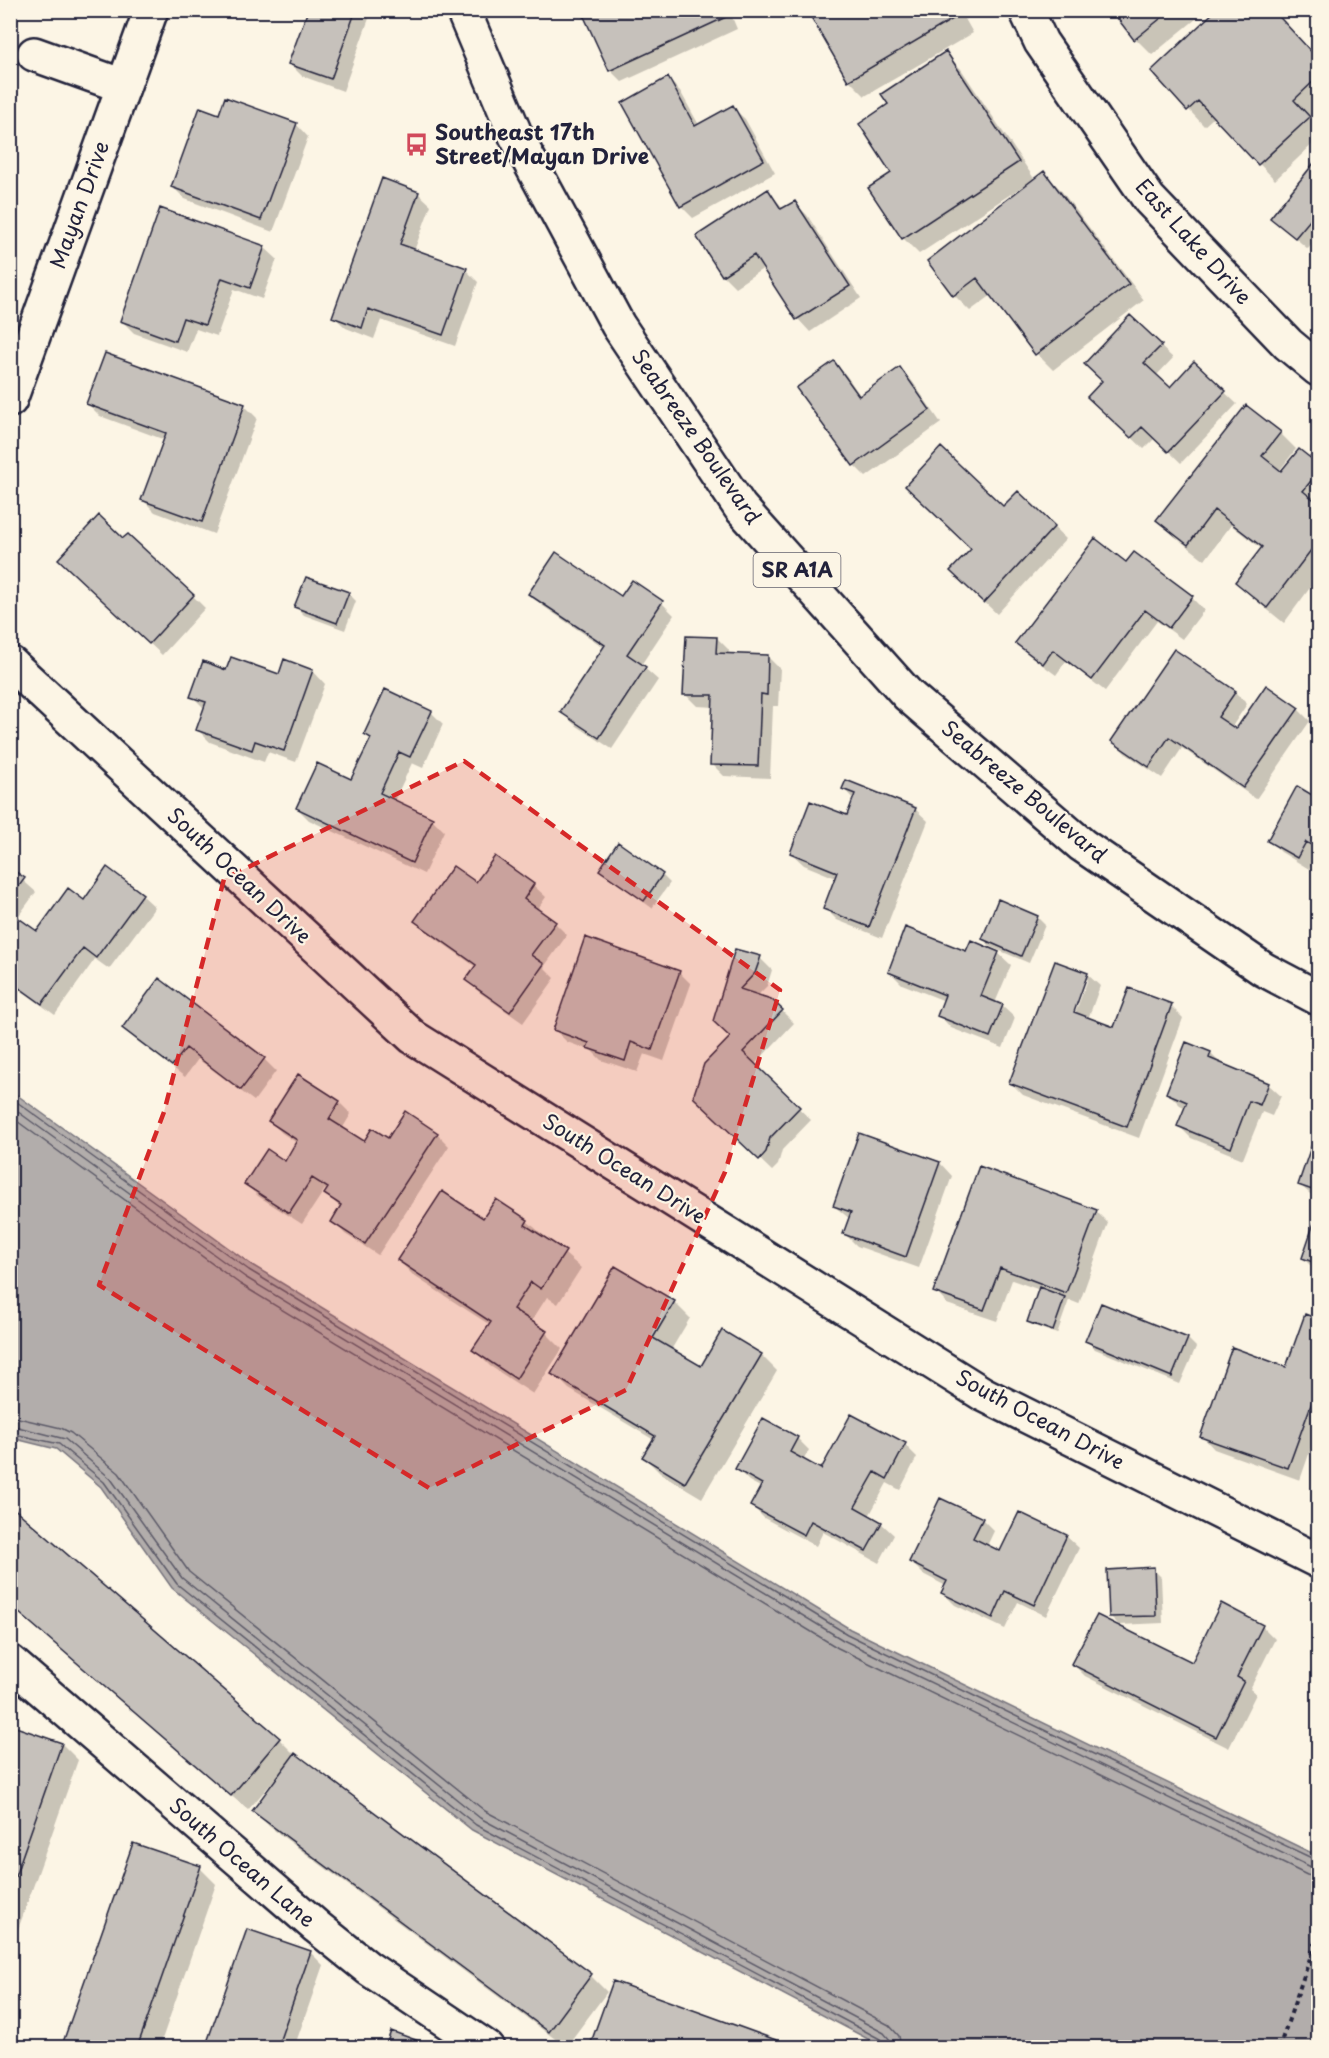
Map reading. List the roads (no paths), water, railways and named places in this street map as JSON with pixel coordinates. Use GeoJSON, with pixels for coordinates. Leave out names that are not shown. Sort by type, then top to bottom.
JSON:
{"type":"FeatureCollection","features":[{"type":"Feature","properties":{"kind":"street","name":"Mayan Drive"},"geometry":{"type":"LineString","coordinates":[[10,400],[151,10]]}},
{"type":"Feature","properties":{"kind":"street","name":"Seabreeze Boulevard"},"geometry":{"type":"LineString","coordinates":[[464,10],[516,136],[618,325],[740,507],[908,695],[1073,837],[1263,969],[1318,998]]}},
{"type":"Feature","properties":{"kind":"street","name":"East Lake Drive"},"geometry":{"type":"LineString","coordinates":[[1026,10],[1041,42],[1149,199],[1288,344],[1318,369]]}},
{"type":"Feature","properties":{"kind":"street"},"geometry":{"type":"LineString","coordinates":[[34,54],[123,86]]}},
{"type":"Feature","properties":{"kind":"street","name":"South Ocean Drive"},"geometry":{"type":"LineString","coordinates":[[10,663],[413,1037],[983,1394],[1318,1561]]}},
{"type":"Feature","properties":{"kind":"street","name":"South Ocean Lane"},"geometry":{"type":"LineString","coordinates":[[10,1662],[317,1927],[368,1968],[487,2048]]}},
{"type":"Feature","properties":{"kind":"water"},"geometry":{"type":"Polygon","coordinates":[[[10,1090],[252,1265],[850,1629],[1318,1856],[1318,2047],[883,2047],[472,1830],[172,1588],[101,1487],[56,1449],[11,1438],[10,1090]]]}},
{"type":"Feature","properties":{"kind":"place","name":"Southeast 17th Street/Mayan Drive"},"geometry":{"type":"Point","coordinates":[417,145]}}]}
